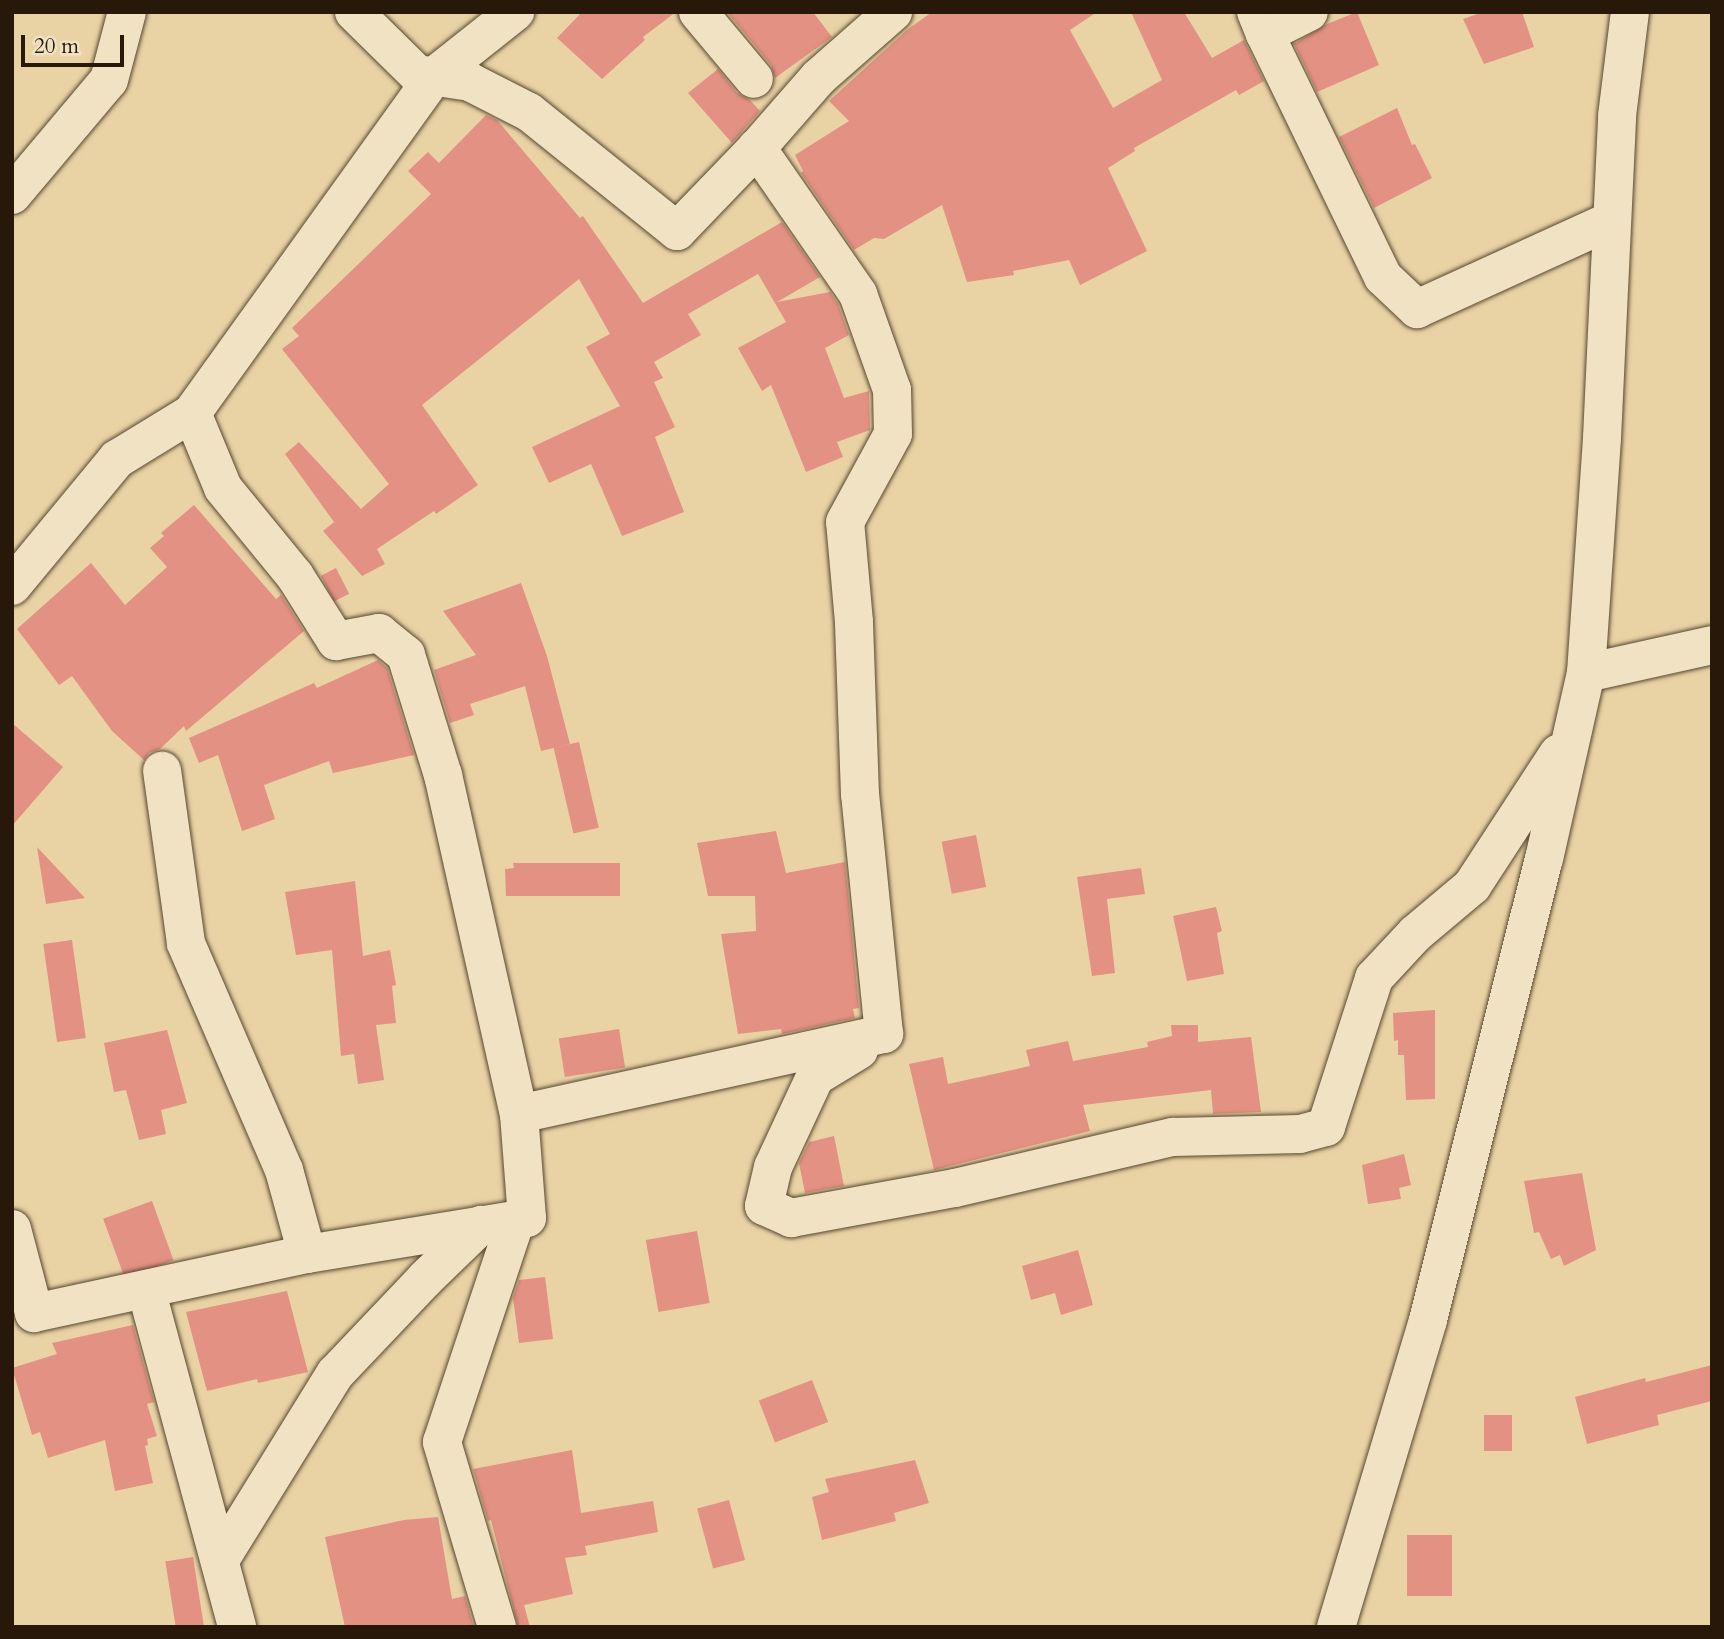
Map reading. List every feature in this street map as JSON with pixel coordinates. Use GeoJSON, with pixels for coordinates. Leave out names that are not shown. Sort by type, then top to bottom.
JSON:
{"type":"FeatureCollection","features":[{"type":"Feature","properties":{"kind":"street"},"geometry":{"type":"LineString","coordinates":[[12,195],[109,80],[127,12]]}},
{"type":"Feature","properties":{"kind":"street"},"geometry":{"type":"LineString","coordinates":[[354,12],[417,74],[470,82],[529,112],[677,231],[757,148],[818,78],[893,12]]}},
{"type":"Feature","properties":{"kind":"street"},"geometry":{"type":"LineString","coordinates":[[12,586],[117,459],[192,413],[433,77],[516,12]]}},
{"type":"Feature","properties":{"kind":"street"},"geometry":{"type":"LineString","coordinates":[[698,12],[754,79]]}},
{"type":"Feature","properties":{"kind":"street"},"geometry":{"type":"LineString","coordinates":[[1309,12],[1261,23],[1383,277],[1417,309],[1612,220]]}},
{"type":"Feature","properties":{"kind":"street"},"geometry":{"type":"LineString","coordinates":[[1336,1627],[1428,1320],[1541,873],[1586,673],[1602,438],[1617,116],[1630,12]]}},
{"type":"Feature","properties":{"kind":"street"},"geometry":{"type":"LineString","coordinates":[[757,148],[858,294],[892,390],[893,434],[845,522],[854,622],[860,795],[884,1034]]}},
{"type":"Feature","properties":{"kind":"street"},"geometry":{"type":"LineString","coordinates":[[12,1229],[34,1313],[307,1254],[527,1218],[519,1114],[443,775],[406,655],[379,633],[336,641],[295,576],[223,488],[192,413]]}},
{"type":"Feature","properties":{"kind":"street"},"geometry":{"type":"LineString","coordinates":[[1586,673],[1712,645]]}},
{"type":"Feature","properties":{"kind":"street"},"geometry":{"type":"LineString","coordinates":[[884,1034],[815,1077],[773,1167],[764,1206],[791,1218],[955,1188],[1173,1137],[1300,1134],[1326,1127],[1374,978],[1415,934],[1472,886],[1573,729]]}},
{"type":"Feature","properties":{"kind":"street"},"geometry":{"type":"LineString","coordinates":[[162,771],[186,943],[285,1170],[307,1254]]}},
{"type":"Feature","properties":{"kind":"street"},"geometry":{"type":"LineString","coordinates":[[519,1114],[884,1034]]}},
{"type":"Feature","properties":{"kind":"street"},"geometry":{"type":"LineString","coordinates":[[220,1560],[335,1374],[425,1279],[498,1222]]}},
{"type":"Feature","properties":{"kind":"street"},"geometry":{"type":"LineString","coordinates":[[497,1627],[442,1442],[498,1222]]}},
{"type":"Feature","properties":{"kind":"street"},"geometry":{"type":"LineString","coordinates":[[146,1289],[237,1627]]}},
{"type":"Feature","properties":{"kind":"building"},"geometry":{"type":"Polygon","coordinates":[[[582,12],[676,12],[643,37],[645,40],[602,79],[557,38],[582,12]]]}},
{"type":"Feature","properties":{"kind":"building"},"geometry":{"type":"Polygon","coordinates":[[[727,12],[813,12],[832,37],[775,78],[771,65],[727,12]]]}},
{"type":"Feature","properties":{"kind":"building"},"geometry":{"type":"Polygon","coordinates":[[[932,12],[1097,12],[1070,30],[1113,108],[1162,80],[1131,12],[1184,12],[1212,58],[1244,40],[1264,81],[1239,95],[1236,90],[1134,148],[1135,151],[1108,168],[1147,251],[1080,285],[1069,260],[1013,271],[1014,275],[967,282],[942,205],[884,239],[874,238],[854,250],[801,173],[803,171],[795,155],[849,121],[829,101],[907,30],[932,12]]]}},
{"type":"Feature","properties":{"kind":"building"},"geometry":{"type":"Polygon","coordinates":[[[1357,12],[1379,65],[1317,92],[1294,44],[1327,24],[1357,12]]]}},
{"type":"Feature","properties":{"kind":"building"},"geometry":{"type":"Polygon","coordinates":[[[1483,12],[1522,12],[1534,47],[1484,64],[1463,19],[1483,12]]]}},
{"type":"Feature","properties":{"kind":"building"},"geometry":{"type":"Polygon","coordinates":[[[718,69],[737,93],[750,100],[760,111],[732,143],[688,93],[718,69]]]}},
{"type":"Feature","properties":{"kind":"building"},"geometry":{"type":"Polygon","coordinates":[[[1397,108],[1412,145],[1415,144],[1432,178],[1374,208],[1339,137],[1397,108]]]}},
{"type":"Feature","properties":{"kind":"building"},"geometry":{"type":"Polygon","coordinates":[[[486,115],[497,120],[580,218],[583,216],[643,303],[782,222],[820,277],[777,302],[830,292],[838,304],[849,335],[825,348],[844,398],[869,391],[870,430],[837,442],[843,457],[806,472],[771,385],[762,391],[738,348],[786,322],[758,274],[688,314],[701,335],[654,362],[663,378],[654,382],[675,427],[655,437],[684,512],[622,536],[591,464],[549,483],[532,447],[620,406],[586,347],[610,334],[579,279],[422,405],[478,485],[377,549],[385,564],[362,576],[323,531],[334,522],[285,454],[299,442],[361,509],[389,484],[282,349],[299,336],[292,328],[431,194],[408,171],[428,152],[439,163],[486,115]]]}},
{"type":"Feature","properties":{"kind":"building"},"geometry":{"type":"Polygon","coordinates":[[[194,505],[276,599],[281,595],[304,631],[186,731],[184,726],[144,760],[112,731],[72,676],[59,685],[17,629],[91,563],[125,605],[167,567],[150,548],[164,536],[161,533],[194,505]]]}},
{"type":"Feature","properties":{"kind":"building"},"geometry":{"type":"Polygon","coordinates":[[[336,568],[349,594],[334,602],[321,576],[336,568]]]}},
{"type":"Feature","properties":{"kind":"building"},"geometry":{"type":"Polygon","coordinates":[[[521,583],[547,656],[570,744],[541,751],[525,686],[470,704],[474,715],[450,723],[434,670],[476,655],[443,611],[521,583]]]}},
{"type":"Feature","properties":{"kind":"building"},"geometry":{"type":"Polygon","coordinates":[[[378,660],[387,668],[414,755],[333,773],[329,761],[264,785],[275,819],[242,831],[218,755],[199,763],[189,738],[314,683],[317,688],[378,660]]]}},
{"type":"Feature","properties":{"kind":"building"},"geometry":{"type":"Polygon","coordinates":[[[12,723],[63,767],[12,826],[12,723]]]}},
{"type":"Feature","properties":{"kind":"building"},"geometry":{"type":"Polygon","coordinates":[[[579,742],[599,828],[573,834],[554,748],[579,742]]]}},
{"type":"Feature","properties":{"kind":"building"},"geometry":{"type":"Polygon","coordinates":[[[776,831],[786,873],[845,862],[859,1008],[853,1009],[855,1018],[782,1034],[781,1029],[738,1034],[721,934],[756,931],[755,896],[708,896],[697,843],[776,831]]]}},
{"type":"Feature","properties":{"kind":"building"},"geometry":{"type":"Polygon","coordinates":[[[976,835],[986,887],[952,894],[942,842],[976,835]]]}},
{"type":"Feature","properties":{"kind":"building"},"geometry":{"type":"Polygon","coordinates":[[[37,847],[85,898],[46,904],[37,847]]]}},
{"type":"Feature","properties":{"kind":"building"},"geometry":{"type":"Polygon","coordinates":[[[513,863],[620,863],[620,896],[506,896],[505,869],[514,868],[513,863]]]}},
{"type":"Feature","properties":{"kind":"building"},"geometry":{"type":"Polygon","coordinates":[[[1141,868],[1145,894],[1107,899],[1115,973],[1092,976],[1077,877],[1141,868]]]}},
{"type":"Feature","properties":{"kind":"building"},"geometry":{"type":"Polygon","coordinates":[[[355,881],[363,956],[390,950],[396,985],[392,986],[396,1023],[376,1025],[384,1080],[358,1084],[354,1054],[341,1056],[332,950],[296,955],[285,892],[355,881]]]}},
{"type":"Feature","properties":{"kind":"building"},"geometry":{"type":"Polygon","coordinates":[[[1216,907],[1222,931],[1217,933],[1224,974],[1187,981],[1173,916],[1216,907]]]}},
{"type":"Feature","properties":{"kind":"building"},"geometry":{"type":"Polygon","coordinates":[[[72,940],[86,1038],[57,1042],[43,944],[72,940]]]}},
{"type":"Feature","properties":{"kind":"building"},"geometry":{"type":"Polygon","coordinates":[[[1435,1010],[1435,1099],[1406,1100],[1404,1055],[1398,1055],[1398,1040],[1394,1041],[1393,1013],[1435,1010]]]}},
{"type":"Feature","properties":{"kind":"building"},"geometry":{"type":"Polygon","coordinates":[[[1171,1025],[1198,1025],[1198,1042],[1251,1037],[1261,1112],[1213,1114],[1211,1090],[1083,1105],[1090,1131],[934,1170],[909,1064],[943,1057],[948,1084],[1030,1066],[1026,1050],[1068,1041],[1073,1061],[1148,1047],[1147,1042],[1172,1036],[1171,1025]]]}},
{"type":"Feature","properties":{"kind":"building"},"geometry":{"type":"Polygon","coordinates":[[[619,1029],[625,1068],[565,1077],[559,1039],[619,1029]]]}},
{"type":"Feature","properties":{"kind":"building"},"geometry":{"type":"Polygon","coordinates":[[[167,1030],[187,1103],[161,1110],[166,1134],[139,1140],[126,1090],[114,1092],[104,1043],[167,1030]]]}},
{"type":"Feature","properties":{"kind":"building"},"geometry":{"type":"Polygon","coordinates":[[[834,1136],[844,1186],[805,1193],[799,1163],[809,1142],[834,1136]]]}},
{"type":"Feature","properties":{"kind":"building"},"geometry":{"type":"Polygon","coordinates":[[[1404,1154],[1411,1185],[1399,1188],[1401,1199],[1368,1204],[1362,1165],[1404,1154]]]}},
{"type":"Feature","properties":{"kind":"building"},"geometry":{"type":"Polygon","coordinates":[[[1582,1173],[1596,1250],[1564,1266],[1560,1255],[1551,1259],[1539,1232],[1534,1233],[1524,1181],[1582,1173]]]}},
{"type":"Feature","properties":{"kind":"building"},"geometry":{"type":"Polygon","coordinates":[[[152,1201],[174,1260],[125,1278],[103,1219],[152,1201]]]}},
{"type":"Feature","properties":{"kind":"building"},"geometry":{"type":"Polygon","coordinates":[[[697,1231],[710,1303],[658,1312],[646,1240],[697,1231]]]}},
{"type":"Feature","properties":{"kind":"building"},"geometry":{"type":"Polygon","coordinates":[[[1078,1250],[1093,1305],[1061,1315],[1055,1293],[1031,1300],[1022,1266],[1078,1250]]]}},
{"type":"Feature","properties":{"kind":"building"},"geometry":{"type":"Polygon","coordinates":[[[545,1277],[553,1339],[519,1343],[513,1298],[519,1280],[545,1277]]]}},
{"type":"Feature","properties":{"kind":"building"},"geometry":{"type":"Polygon","coordinates":[[[287,1291],[308,1372],[258,1383],[257,1379],[207,1391],[186,1312],[287,1291]]]}},
{"type":"Feature","properties":{"kind":"building"},"geometry":{"type":"Polygon","coordinates":[[[133,1325],[154,1402],[147,1404],[157,1436],[147,1439],[148,1445],[145,1446],[153,1483],[115,1491],[105,1440],[48,1458],[40,1432],[32,1435],[12,1368],[57,1354],[52,1343],[133,1325]]]}},
{"type":"Feature","properties":{"kind":"building"},"geometry":{"type":"Polygon","coordinates":[[[1712,1365],[1712,1401],[1657,1415],[1659,1425],[1587,1444],[1575,1397],[1645,1378],[1646,1382],[1712,1365]]]}},
{"type":"Feature","properties":{"kind":"building"},"geometry":{"type":"Polygon","coordinates":[[[812,1380],[828,1422],[775,1442],[759,1400],[812,1380]]]}},
{"type":"Feature","properties":{"kind":"building"},"geometry":{"type":"Polygon","coordinates":[[[1484,1415],[1512,1415],[1512,1451],[1484,1451],[1484,1415]]]}},
{"type":"Feature","properties":{"kind":"building"},"geometry":{"type":"Polygon","coordinates":[[[572,1450],[581,1513],[653,1501],[658,1532],[585,1546],[587,1555],[565,1558],[573,1594],[524,1605],[530,1627],[518,1627],[491,1520],[488,1521],[473,1469],[572,1450]]]}},
{"type":"Feature","properties":{"kind":"building"},"geometry":{"type":"Polygon","coordinates":[[[915,1460],[929,1503],[894,1513],[896,1521],[822,1540],[812,1497],[829,1492],[825,1479],[915,1460]]]}},
{"type":"Feature","properties":{"kind":"building"},"geometry":{"type":"Polygon","coordinates":[[[729,1500],[745,1560],[713,1568],[697,1509],[729,1500]]]}},
{"type":"Feature","properties":{"kind":"building"},"geometry":{"type":"Polygon","coordinates":[[[438,1517],[452,1599],[465,1596],[474,1627],[345,1627],[325,1537],[404,1520],[438,1517]]]}},
{"type":"Feature","properties":{"kind":"building"},"geometry":{"type":"Polygon","coordinates":[[[1407,1535],[1452,1535],[1452,1596],[1407,1596],[1407,1535]]]}},
{"type":"Feature","properties":{"kind":"building"},"geometry":{"type":"Polygon","coordinates":[[[193,1557],[204,1627],[176,1627],[165,1561],[193,1557]]]}}]}
